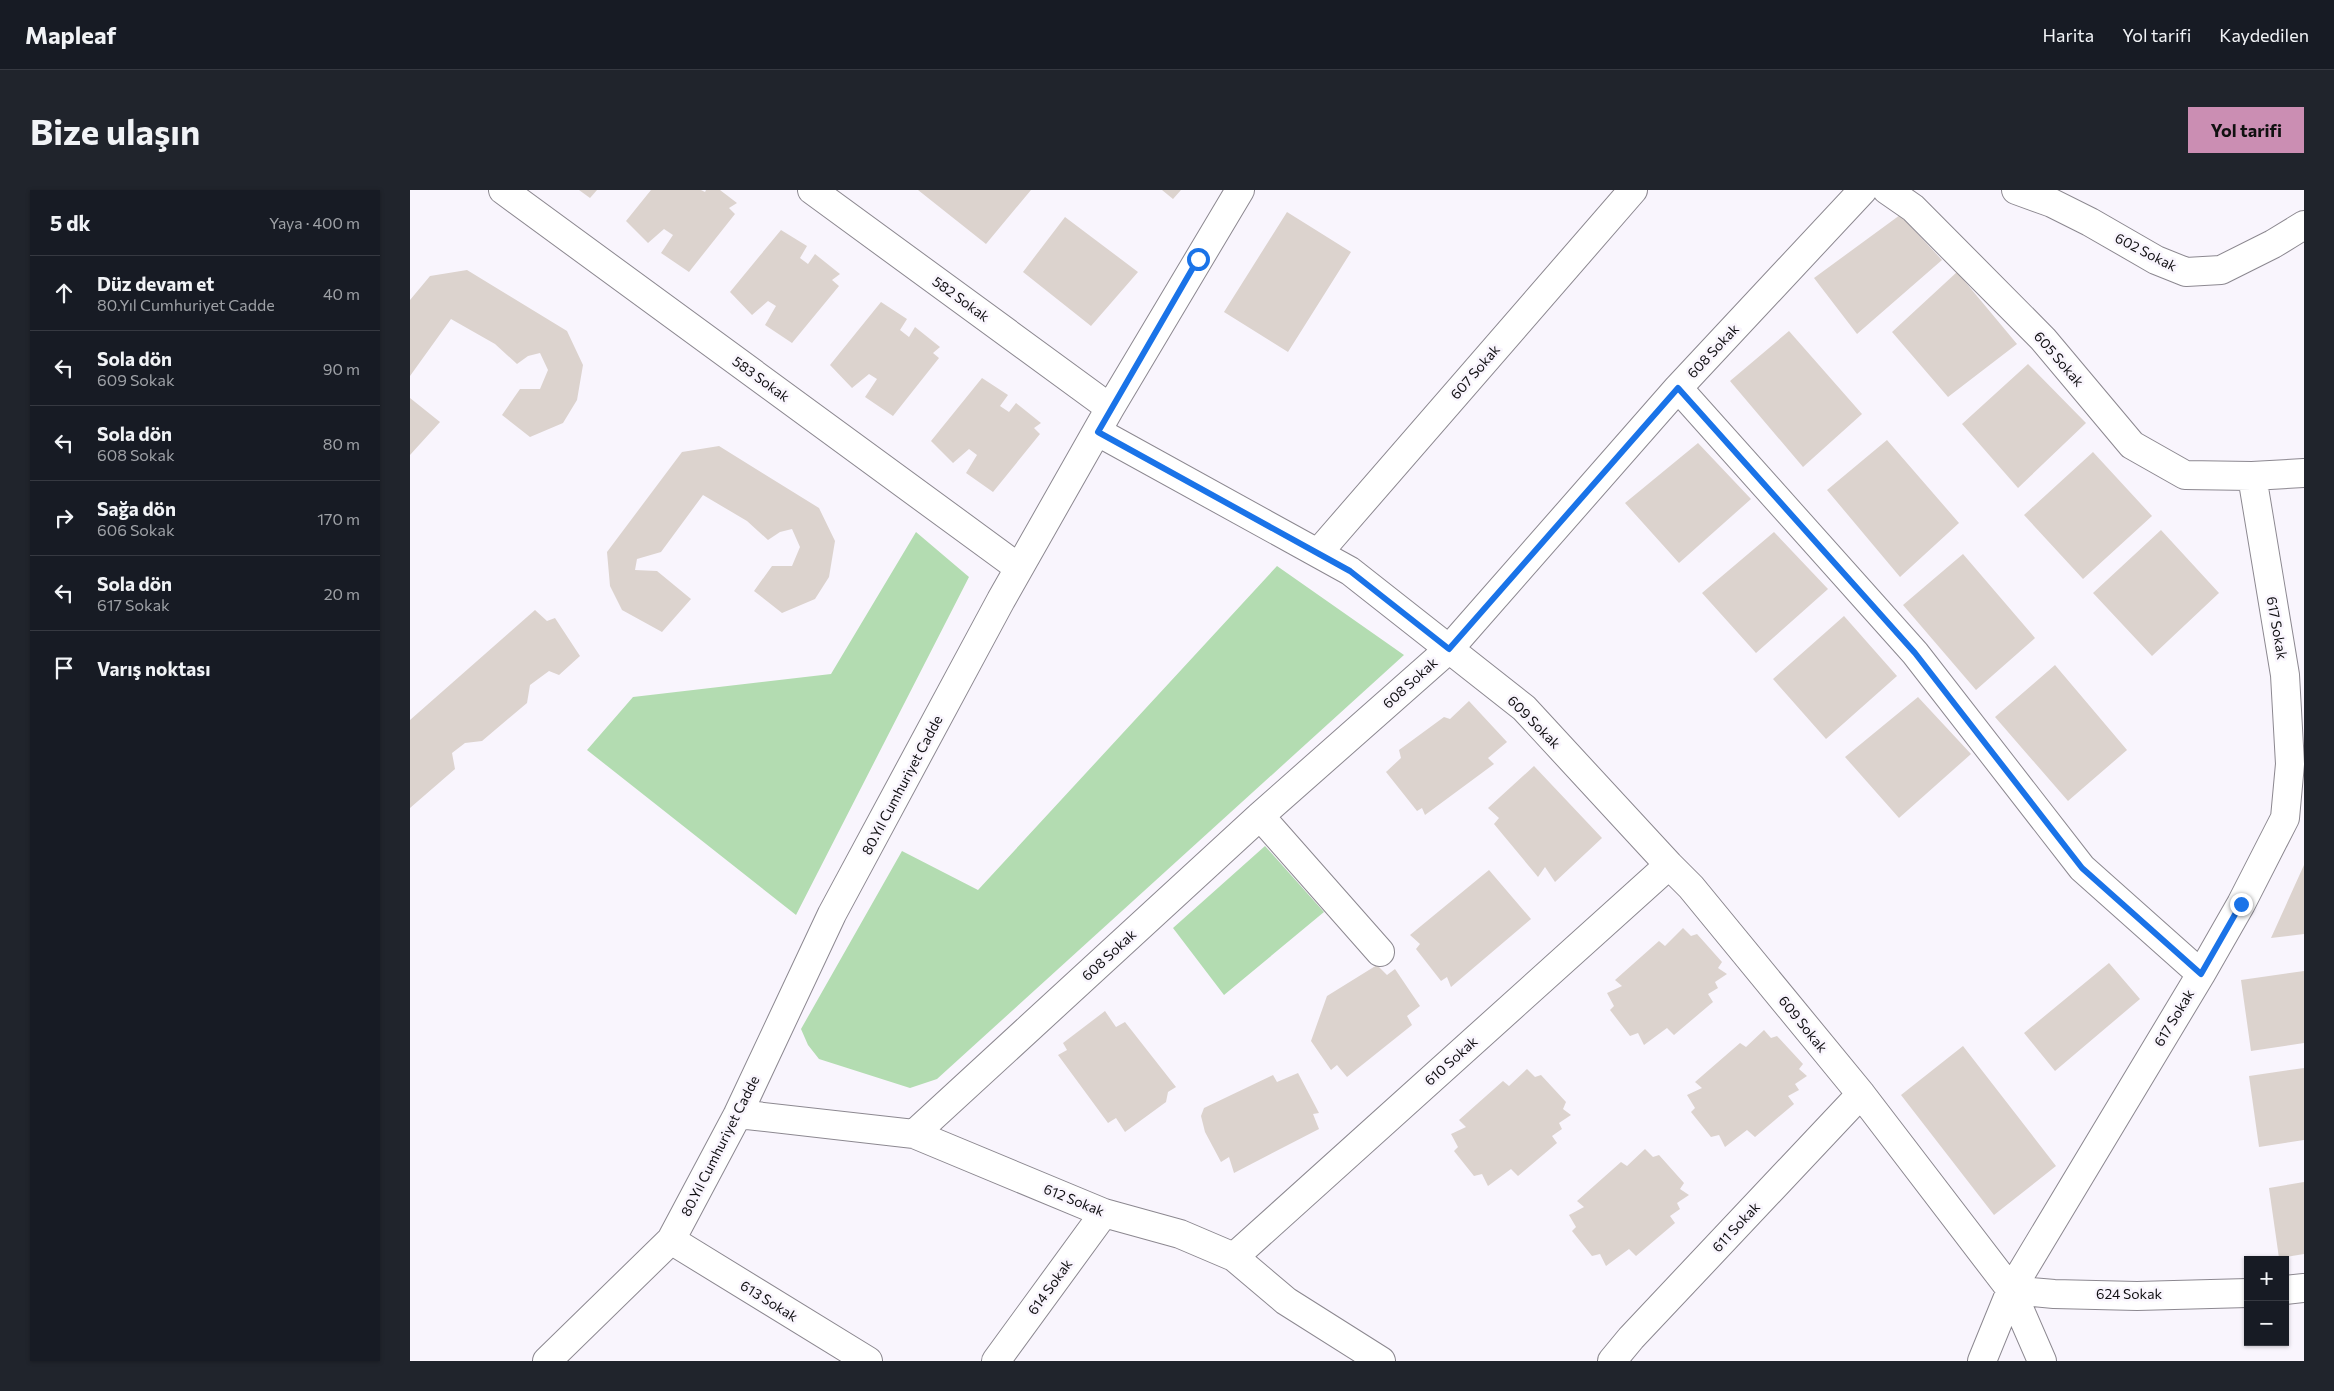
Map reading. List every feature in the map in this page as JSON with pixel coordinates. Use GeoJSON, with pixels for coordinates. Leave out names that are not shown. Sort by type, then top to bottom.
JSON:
{"type":"FeatureCollection","features":[{"type":"Feature","properties":{"kind":"street","name":"583 Sokak"},"geometry":{"type":"LineString","coordinates":[[503,190],[1019,568]]}},
{"type":"Feature","properties":{"kind":"street","name":"582 Sokak"},"geometry":{"type":"LineString","coordinates":[[812,190],[1104,420]]}},
{"type":"Feature","properties":{"kind":"street","name":"80.Yıl Cumhuriyet Cadde"},"geometry":{"type":"LineString","coordinates":[[547,1361],[671,1240],[738,1114],[832,914],[1019,568],[1240,190]]}},
{"type":"Feature","properties":{"kind":"street","name":"607 Sokak"},"geometry":{"type":"LineString","coordinates":[[1318,553],[1633,190]]}},
{"type":"Feature","properties":{"kind":"street","name":"608 Sokak"},"geometry":{"type":"LineString","coordinates":[[914,1134],[1260,816],[1449,649],[1678,388],[1863,190]]}},
{"type":"Feature","properties":{"kind":"street","name":"605 Sokak"},"geometry":{"type":"LineString","coordinates":[[1888,190],[1913,208],[2043,339],[2132,444],[2185,475],[2252,476],[2304,473]]}},
{"type":"Feature","properties":{"kind":"street","name":"602 Sokak"},"geometry":{"type":"LineString","coordinates":[[2016,190],[2052,203],[2090,222],[2156,260],[2186,272],[2222,270],[2304,225]]}},
{"type":"Feature","properties":{"kind":"street"},"geometry":{"type":"LineString","coordinates":[[1678,388],[1915,653],[2082,868],[2201,974]]}},
{"type":"Feature","properties":{"kind":"street","name":"609 Sokak"},"geometry":{"type":"LineString","coordinates":[[1104,420],[1350,571],[1524,708],[1669,866],[1692,887],[1862,1094],[2011,1290]]}},
{"type":"Feature","properties":{"kind":"street","name":"617 Sokak"},"geometry":{"type":"LineString","coordinates":[[1982,1361],[2011,1290],[2201,974],[2241,904],[2285,818],[2290,764],[2285,675],[2252,476]]}},
{"type":"Feature","properties":{"kind":"street"},"geometry":{"type":"LineString","coordinates":[[1260,816],[1380,952]]}},
{"type":"Feature","properties":{"kind":"street","name":"610 Sokak"},"geometry":{"type":"LineString","coordinates":[[1234,1257],[1669,866]]}},
{"type":"Feature","properties":{"kind":"street","name":"611 Sokak"},"geometry":{"type":"LineString","coordinates":[[1612,1361],[1631,1338],[1862,1094]]}},
{"type":"Feature","properties":{"kind":"street","name":"612 Sokak"},"geometry":{"type":"LineString","coordinates":[[738,1114],[914,1134],[1104,1213],[1180,1234],[1234,1257],[1286,1301],[1382,1361]]}},
{"type":"Feature","properties":{"kind":"street","name":"614 Sokak"},"geometry":{"type":"LineString","coordinates":[[996,1361],[1104,1213]]}},
{"type":"Feature","properties":{"kind":"street","name":"613 Sokak"},"geometry":{"type":"LineString","coordinates":[[671,1240],[868,1361]]}},
{"type":"Feature","properties":{"kind":"street"},"geometry":{"type":"LineString","coordinates":[[2289,1290],[2304,1288]]}},
{"type":"Feature","properties":{"kind":"street"},"geometry":{"type":"LineString","coordinates":[[2011,1290],[2042,1361]]}},
{"type":"Feature","properties":{"kind":"street","name":"624 Sokak"},"geometry":{"type":"LineString","coordinates":[[2011,1290],[2054,1294],[2128,1295],[2244,1293]]}},
{"type":"Feature","properties":{"kind":"green space"},"geometry":{"type":"Polygon","coordinates":[[[916,532],[969,577],[796,915],[587,750],[633,697],[831,674],[916,532]]]}},
{"type":"Feature","properties":{"kind":"green space"},"geometry":{"type":"Polygon","coordinates":[[[1277,566],[1404,655],[937,1079],[910,1088],[819,1059],[808,1045],[801,1029],[902,851],[978,890],[1277,566]]]}},
{"type":"Feature","properties":{"kind":"green space"},"geometry":{"type":"Polygon","coordinates":[[[1265,846],[1324,912],[1224,995],[1173,928],[1265,846]]]}},
{"type":"Feature","properties":{"kind":"building"},"geometry":{"type":"Polygon","coordinates":[[[579,190],[597,190],[590,198],[579,190]]]}},
{"type":"Feature","properties":{"kind":"building"},"geometry":{"type":"Polygon","coordinates":[[[651,190],[701,190],[705,192],[706,190],[720,190],[737,203],[729,208],[735,214],[689,272],[661,253],[673,235],[664,229],[648,243],[626,221],[651,190]]]}},
{"type":"Feature","properties":{"kind":"building"},"geometry":{"type":"Polygon","coordinates":[[[918,190],[1031,190],[986,244],[918,190]]]}},
{"type":"Feature","properties":{"kind":"building"},"geometry":{"type":"Polygon","coordinates":[[[1162,190],[1181,190],[1173,199],[1162,190]]]}},
{"type":"Feature","properties":{"kind":"building"},"geometry":{"type":"Polygon","coordinates":[[[1287,212],[1351,252],[1288,352],[1224,312],[1287,212]]]}},
{"type":"Feature","properties":{"kind":"building"},"geometry":{"type":"Polygon","coordinates":[[[1900,215],[1942,260],[1857,334],[1814,278],[1900,215]]]}},
{"type":"Feature","properties":{"kind":"building"},"geometry":{"type":"Polygon","coordinates":[[[1065,217],[1138,272],[1091,326],[1023,272],[1065,217]]]}},
{"type":"Feature","properties":{"kind":"building"},"geometry":{"type":"Polygon","coordinates":[[[781,230],[807,246],[800,258],[808,264],[815,254],[840,274],[832,280],[839,286],[792,343],[765,325],[776,306],[768,301],[752,315],[730,292],[781,230]]]}},
{"type":"Feature","properties":{"kind":"building"},"geometry":{"type":"Polygon","coordinates":[[[467,270],[567,331],[583,365],[577,400],[563,423],[530,437],[502,415],[520,389],[540,389],[548,370],[540,353],[528,356],[517,364],[495,344],[451,319],[410,376],[410,300],[430,276],[467,270]]]}},
{"type":"Feature","properties":{"kind":"building"},"geometry":{"type":"Polygon","coordinates":[[[1957,272],[2017,344],[1948,397],[1892,332],[1957,272]]]}},
{"type":"Feature","properties":{"kind":"building"},"geometry":{"type":"Polygon","coordinates":[[[881,302],[907,319],[900,330],[909,337],[915,327],[940,347],[933,353],[939,358],[893,416],[865,397],[877,379],[869,374],[852,388],[830,365],[881,302]]]}},
{"type":"Feature","properties":{"kind":"building"},"geometry":{"type":"Polygon","coordinates":[[[1789,331],[1862,414],[1803,467],[1730,381],[1789,331]]]}},
{"type":"Feature","properties":{"kind":"building"},"geometry":{"type":"Polygon","coordinates":[[[2028,364],[2086,423],[2018,488],[1962,424],[2028,364]]]}},
{"type":"Feature","properties":{"kind":"building"},"geometry":{"type":"Polygon","coordinates":[[[982,378],[1008,395],[1000,406],[1009,412],[1016,403],[1041,423],[1034,428],[1040,434],[993,492],[966,473],[977,455],[969,449],[953,463],[931,441],[982,378]]]}},
{"type":"Feature","properties":{"kind":"building"},"geometry":{"type":"Polygon","coordinates":[[[410,398],[440,422],[410,455],[410,398]]]}},
{"type":"Feature","properties":{"kind":"building"},"geometry":{"type":"Polygon","coordinates":[[[1887,440],[1959,523],[1900,577],[1827,490],[1887,440]]]}},
{"type":"Feature","properties":{"kind":"building"},"geometry":{"type":"Polygon","coordinates":[[[1698,443],[1751,499],[1679,563],[1625,503],[1698,443]]]}},
{"type":"Feature","properties":{"kind":"building"},"geometry":{"type":"Polygon","coordinates":[[[719,446],[819,508],[835,541],[829,577],[815,599],[782,613],[754,591],[772,566],[792,566],[800,547],[792,529],[780,532],[768,540],[747,521],[703,495],[661,552],[637,559],[635,570],[657,571],[691,599],[662,632],[622,610],[610,586],[607,552],[682,452],[719,446]]]}},
{"type":"Feature","properties":{"kind":"building"},"geometry":{"type":"Polygon","coordinates":[[[2093,452],[2152,516],[2083,579],[2024,515],[2093,452]]]}},
{"type":"Feature","properties":{"kind":"building"},"geometry":{"type":"Polygon","coordinates":[[[2161,530],[2219,593],[2152,656],[2093,593],[2161,530]]]}},
{"type":"Feature","properties":{"kind":"building"},"geometry":{"type":"Polygon","coordinates":[[[1774,532],[1828,589],[1756,653],[1702,593],[1774,532]]]}},
{"type":"Feature","properties":{"kind":"building"},"geometry":{"type":"Polygon","coordinates":[[[1963,554],[2035,638],[1976,690],[1903,605],[1963,554]]]}},
{"type":"Feature","properties":{"kind":"building"},"geometry":{"type":"Polygon","coordinates":[[[535,610],[547,621],[555,618],[580,656],[559,675],[549,671],[530,685],[527,703],[482,741],[465,743],[452,753],[455,769],[410,808],[410,720],[535,610]]]}},
{"type":"Feature","properties":{"kind":"building"},"geometry":{"type":"Polygon","coordinates":[[[1844,616],[1897,676],[1826,739],[1773,679],[1844,616]]]}},
{"type":"Feature","properties":{"kind":"building"},"geometry":{"type":"Polygon","coordinates":[[[2055,665],[2127,750],[2068,801],[1995,717],[2055,665]]]}},
{"type":"Feature","properties":{"kind":"building"},"geometry":{"type":"Polygon","coordinates":[[[1918,697],[1971,754],[1899,818],[1845,757],[1918,697]]]}},
{"type":"Feature","properties":{"kind":"building"},"geometry":{"type":"Polygon","coordinates":[[[1469,701],[1507,742],[1488,758],[1494,764],[1425,815],[1422,808],[1417,811],[1386,772],[1401,758],[1399,750],[1444,717],[1450,719],[1469,701]]]}},
{"type":"Feature","properties":{"kind":"building"},"geometry":{"type":"Polygon","coordinates":[[[1534,766],[1602,838],[1555,882],[1545,867],[1538,877],[1494,824],[1499,818],[1488,808],[1534,766]]]}},
{"type":"Feature","properties":{"kind":"building"},"geometry":{"type":"Polygon","coordinates":[[[2304,865],[2304,934],[2271,938],[2304,865]]]}},
{"type":"Feature","properties":{"kind":"building"},"geometry":{"type":"Polygon","coordinates":[[[1489,870],[1531,919],[1451,987],[1447,977],[1441,981],[1416,949],[1420,944],[1410,935],[1489,870]]]}},
{"type":"Feature","properties":{"kind":"building"},"geometry":{"type":"Polygon","coordinates":[[[1683,928],[1691,936],[1697,934],[1722,962],[1718,968],[1727,974],[1715,982],[1718,988],[1708,994],[1713,1002],[1674,1035],[1667,1028],[1644,1045],[1638,1033],[1630,1036],[1610,1010],[1614,1006],[1607,993],[1622,986],[1615,980],[1659,941],[1665,946],[1683,928]]]}},
{"type":"Feature","properties":{"kind":"building"},"geometry":{"type":"Polygon","coordinates":[[[2109,963],[2140,999],[2055,1071],[2024,1033],[2109,963]]]}},
{"type":"Feature","properties":{"kind":"building"},"geometry":{"type":"Polygon","coordinates":[[[1377,965],[1387,975],[1395,969],[1420,1006],[1407,1016],[1412,1025],[1347,1077],[1337,1065],[1331,1070],[1311,1041],[1327,996],[1377,965]]]}},
{"type":"Feature","properties":{"kind":"building"},"geometry":{"type":"Polygon","coordinates":[[[2304,971],[2304,1043],[2251,1051],[2241,980],[2304,971]]]}},
{"type":"Feature","properties":{"kind":"building"},"geometry":{"type":"Polygon","coordinates":[[[1105,1011],[1116,1027],[1125,1022],[1176,1087],[1168,1092],[1166,1102],[1125,1132],[1116,1118],[1108,1123],[1058,1055],[1067,1050],[1063,1043],[1105,1011]]]}},
{"type":"Feature","properties":{"kind":"building"},"geometry":{"type":"Polygon","coordinates":[[[1764,1030],[1771,1038],[1777,1036],[1803,1064],[1799,1069],[1807,1076],[1795,1084],[1799,1090],[1788,1096],[1794,1104],[1755,1137],[1747,1130],[1725,1147],[1719,1135],[1711,1137],[1691,1112],[1695,1108],[1687,1095],[1702,1088],[1695,1082],[1740,1043],[1746,1047],[1764,1030]]]}},
{"type":"Feature","properties":{"kind":"building"},"geometry":{"type":"Polygon","coordinates":[[[1963,1046],[2056,1166],[1994,1215],[1901,1095],[1963,1046]]]}},
{"type":"Feature","properties":{"kind":"building"},"geometry":{"type":"Polygon","coordinates":[[[2304,1068],[2304,1140],[2259,1147],[2249,1076],[2304,1068]]]}},
{"type":"Feature","properties":{"kind":"building"},"geometry":{"type":"Polygon","coordinates":[[[1527,1069],[1535,1077],[1541,1075],[1566,1102],[1563,1109],[1571,1115],[1559,1123],[1562,1129],[1552,1136],[1557,1143],[1518,1176],[1511,1169],[1488,1186],[1482,1174],[1474,1176],[1454,1151],[1458,1147],[1451,1134],[1466,1127],[1459,1120],[1503,1081],[1509,1086],[1527,1069]]]}},
{"type":"Feature","properties":{"kind":"building"},"geometry":{"type":"Polygon","coordinates":[[[1298,1073],[1319,1113],[1313,1114],[1319,1129],[1234,1173],[1229,1157],[1221,1162],[1205,1132],[1201,1116],[1204,1108],[1273,1075],[1277,1082],[1298,1073]]]}},
{"type":"Feature","properties":{"kind":"building"},"geometry":{"type":"Polygon","coordinates":[[[1645,1149],[1653,1157],[1659,1155],[1684,1183],[1680,1189],[1689,1195],[1677,1203],[1680,1209],[1670,1216],[1675,1223],[1636,1256],[1629,1249],[1606,1266],[1600,1254],[1592,1256],[1572,1231],[1576,1227],[1569,1215],[1584,1207],[1577,1201],[1621,1162],[1627,1166],[1645,1149]]]}},
{"type":"Feature","properties":{"kind":"building"},"geometry":{"type":"Polygon","coordinates":[[[2304,1182],[2304,1254],[2279,1256],[2269,1188],[2304,1182]]]}},
{"type":"Feature","properties":{"kind":"route"},"geometry":{"type":"LineString","coordinates":[[1198,259],[1110,408],[1098,432],[1350,571],[1449,649],[1678,388],[1915,653],[2082,868],[2201,974],[2241,904]]}}]}
